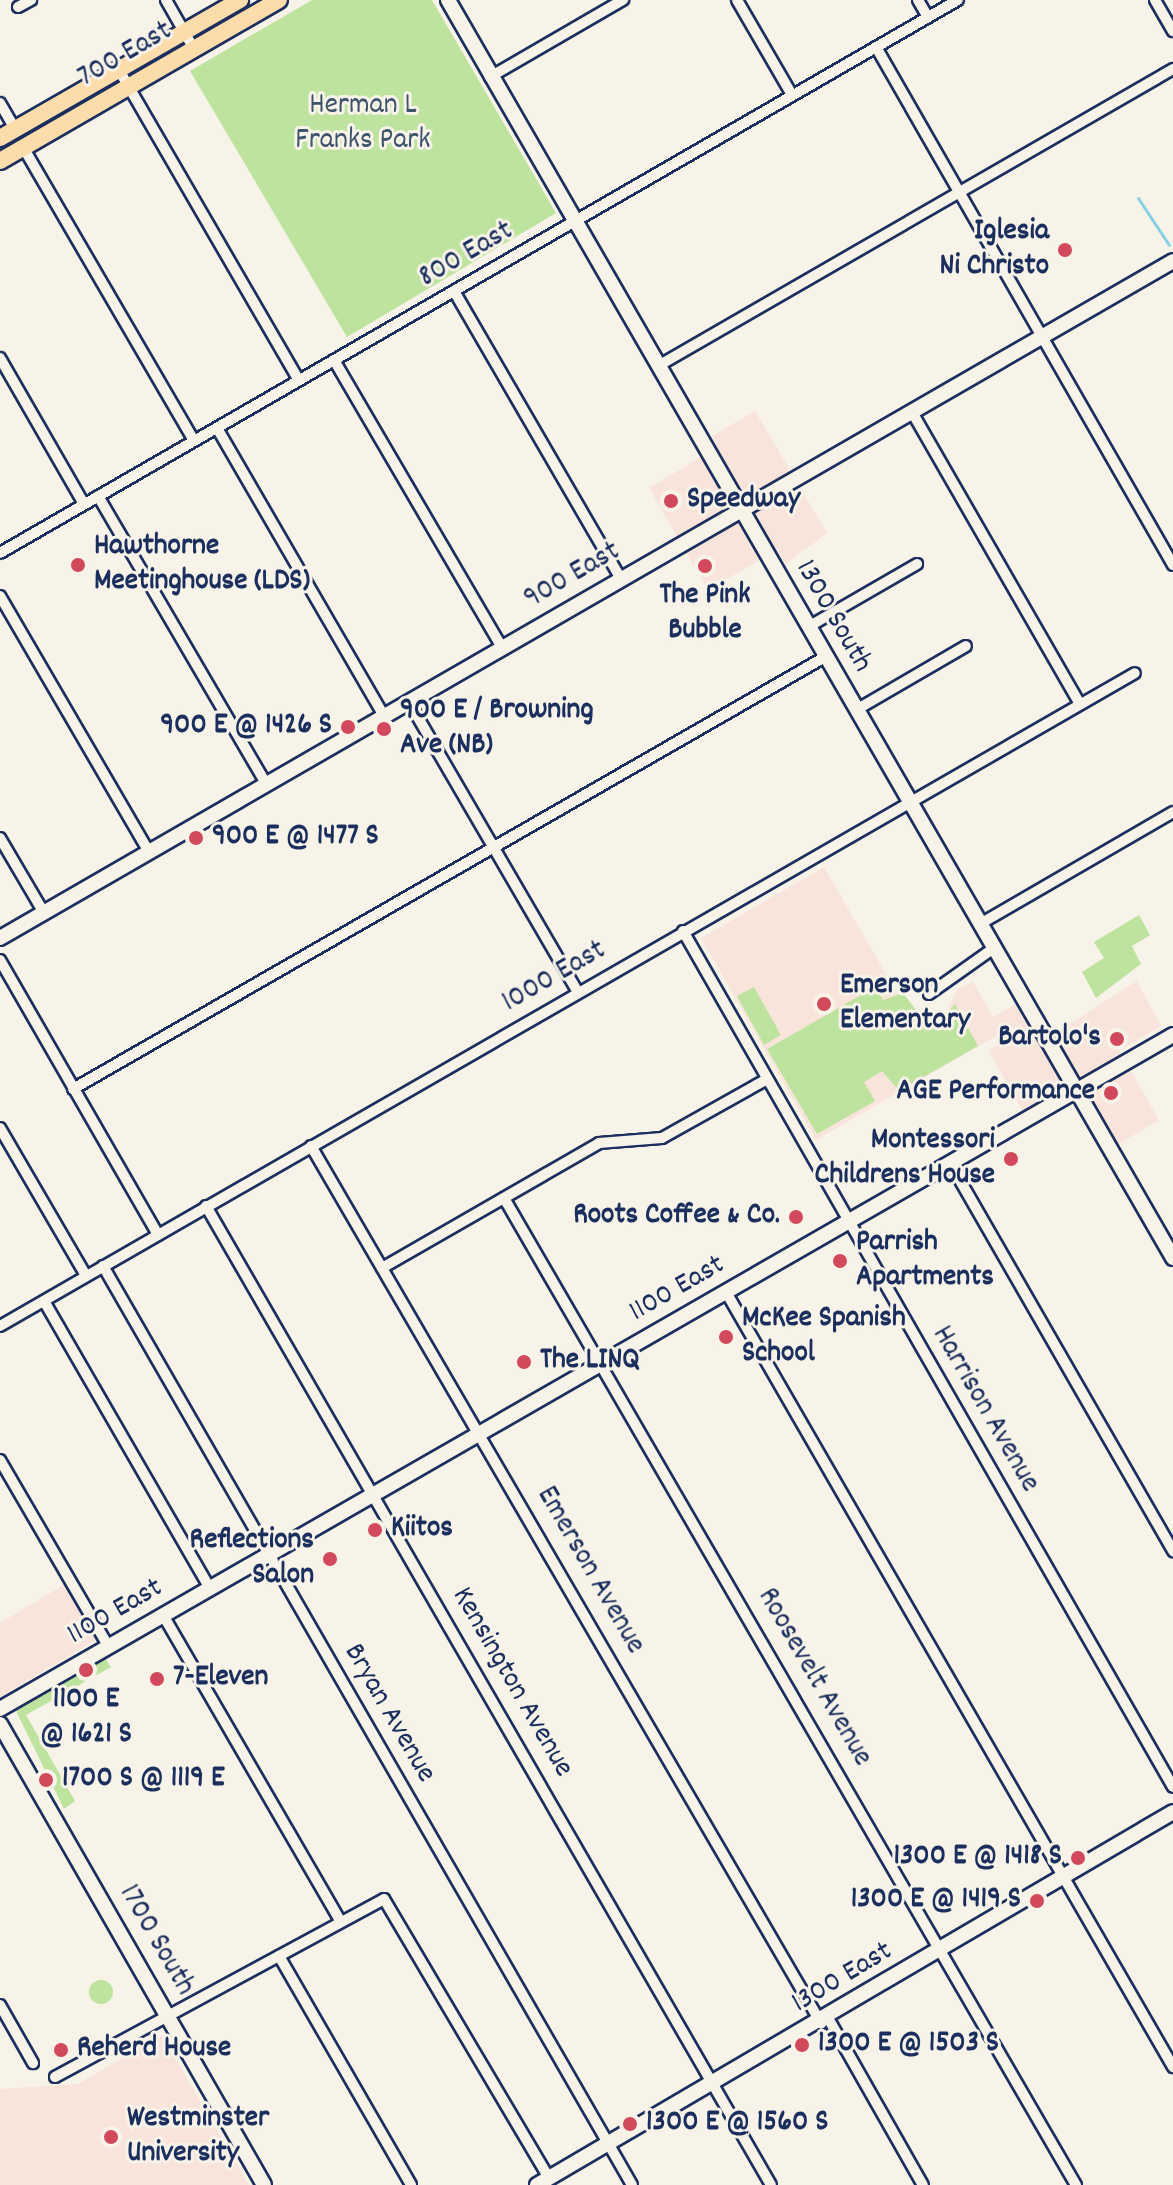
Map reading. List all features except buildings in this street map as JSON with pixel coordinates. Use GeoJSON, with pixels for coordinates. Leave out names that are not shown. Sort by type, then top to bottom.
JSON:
{"type":"FeatureCollection","features":[{"type":"Feature","properties":{"kind":"main road","name":"700 East"},"geometry":{"type":"LineString","coordinates":[[0,138],[240,0]]}},
{"type":"Feature","properties":{"kind":"main road","name":"700 East"},"geometry":{"type":"LineString","coordinates":[[0,161],[279,0]]}},
{"type":"Feature","properties":{"kind":"street"},"geometry":{"type":"LineString","coordinates":[[18,7],[31,0]]}},
{"type":"Feature","properties":{"kind":"street"},"geometry":{"type":"LineString","coordinates":[[166,0],[194,49]]}},
{"type":"Feature","properties":{"kind":"street","name":"1300 South"},"geometry":{"type":"LineString","coordinates":[[448,0],[1173,1258]]}},
{"type":"Feature","properties":{"kind":"street"},"geometry":{"type":"LineString","coordinates":[[490,77],[623,0]]}},
{"type":"Feature","properties":{"kind":"street"},"geometry":{"type":"LineString","coordinates":[[737,0],[792,95]]}},
{"type":"Feature","properties":{"kind":"street"},"geometry":{"type":"LineString","coordinates":[[918,0],[928,17]]}},
{"type":"Feature","properties":{"kind":"street","name":"800 East"},"geometry":{"type":"LineString","coordinates":[[0,553],[958,0]]}},
{"type":"Feature","properties":{"kind":"street"},"geometry":{"type":"LineString","coordinates":[[1155,0],[1173,31]]}},
{"type":"Feature","properties":{"kind":"street"},"geometry":{"type":"LineString","coordinates":[[876,47],[1173,565]]}},
{"type":"Feature","properties":{"kind":"street"},"geometry":{"type":"LineString","coordinates":[[658,366],[1173,69]]}},
{"type":"Feature","properties":{"kind":"street"},"geometry":{"type":"LineString","coordinates":[[119,70],[299,380]]}},
{"type":"Feature","properties":{"kind":"street"},"geometry":{"type":"LineString","coordinates":[[0,103],[15,129]]}},
{"type":"Feature","properties":{"kind":"street"},"geometry":{"type":"LineString","coordinates":[[23,147],[194,441]]}},
{"type":"Feature","properties":{"kind":"street","name":"900 East"},"geometry":{"type":"LineString","coordinates":[[0,938],[1173,261]]}},
{"type":"Feature","properties":{"kind":"street"},"geometry":{"type":"LineString","coordinates":[[454,291],[621,579]]}},
{"type":"Feature","properties":{"kind":"street"},"geometry":{"type":"LineString","coordinates":[[0,358],[84,504]]}},
{"type":"Feature","properties":{"kind":"street"},"geometry":{"type":"LineString","coordinates":[[334,360],[502,648]]}},
{"type":"Feature","properties":{"kind":"street"},"geometry":{"type":"LineString","coordinates":[[912,412],[1080,704]]}},
{"type":"Feature","properties":{"kind":"street"},"geometry":{"type":"LineString","coordinates":[[217,428],[384,716]]}},
{"type":"Feature","properties":{"kind":"street"},"geometry":{"type":"LineString","coordinates":[[98,496],[266,784]]}},
{"type":"Feature","properties":{"kind":"street"},"geometry":{"type":"LineString","coordinates":[[808,627],[917,564]]}},
{"type":"Feature","properties":{"kind":"street"},"geometry":{"type":"LineString","coordinates":[[0,596],[149,852]]}},
{"type":"Feature","properties":{"kind":"street"},"geometry":{"type":"LineString","coordinates":[[856,710],[966,646]]}},
{"type":"Feature","properties":{"kind":"street"},"geometry":{"type":"LineString","coordinates":[[73,1089],[825,657]]}},
{"type":"Feature","properties":{"kind":"street","name":"1000 East"},"geometry":{"type":"LineString","coordinates":[[0,1326],[1135,673]]}},
{"type":"Feature","properties":{"kind":"street"},"geometry":{"type":"LineString","coordinates":[[409,702],[578,992]]}},
{"type":"Feature","properties":{"kind":"street"},"geometry":{"type":"LineString","coordinates":[[980,924],[1173,812]]}},
{"type":"Feature","properties":{"kind":"street"},"geometry":{"type":"LineString","coordinates":[[0,838],[44,913]]}},
{"type":"Feature","properties":{"kind":"street","name":"Harrison Avenue"},"geometry":{"type":"LineString","coordinates":[[683,931],[1173,1787]]}},
{"type":"Feature","properties":{"kind":"street"},"geometry":{"type":"LineString","coordinates":[[929,994],[994,948]]}},
{"type":"Feature","properties":{"kind":"street"},"geometry":{"type":"LineString","coordinates":[[0,960],[158,1235]]}},
{"type":"Feature","properties":{"kind":"street","name":"1100 East"},"geometry":{"type":"LineString","coordinates":[[0,1709],[1173,1035]]}},
{"type":"Feature","properties":{"kind":"street"},"geometry":{"type":"LineString","coordinates":[[382,1268],[602,1141],[662,1138],[767,1079]]}},
{"type":"Feature","properties":{"kind":"street"},"geometry":{"type":"LineString","coordinates":[[0,1128],[86,1276]]}},
{"type":"Feature","properties":{"kind":"street","name":"Emerson Avenue"},"geometry":{"type":"LineString","coordinates":[[311,1146],[923,2185]]}},
{"type":"Feature","properties":{"kind":"street"},"geometry":{"type":"LineString","coordinates":[[950,1163],[1173,1551]]}},
{"type":"Feature","properties":{"kind":"street","name":"Roosevelt Avenue"},"geometry":{"type":"LineString","coordinates":[[504,1198],[1076,2185]]}},
{"type":"Feature","properties":{"kind":"street","name":"Kensington Avenue"},"geometry":{"type":"LineString","coordinates":[[206,1206],[771,2185]]}},
{"type":"Feature","properties":{"kind":"street","name":"Bryan Avenue"},"geometry":{"type":"LineString","coordinates":[[103,1266],[632,2185]]}},
{"type":"Feature","properties":{"kind":"street"},"geometry":{"type":"LineString","coordinates":[[726,1292],[1173,2067]]}},
{"type":"Feature","properties":{"kind":"street"},"geometry":{"type":"LineString","coordinates":[[44,1301],[210,1588]]}},
{"type":"Feature","properties":{"kind":"street"},"geometry":{"type":"LineString","coordinates":[[0,1460],[109,1647]]}},
{"type":"Feature","properties":{"kind":"street"},"geometry":{"type":"LineString","coordinates":[[163,1615],[340,1920]]}},
{"type":"Feature","properties":{"kind":"street","name":"1700 South"},"geometry":{"type":"LineString","coordinates":[[0,1724],[264,2185]]}},
{"type":"Feature","properties":{"kind":"street","name":"1300 East"},"geometry":{"type":"LineString","coordinates":[[543,2182],[824,2020],[1173,1812]]}},
{"type":"Feature","properties":{"kind":"street"},"geometry":{"type":"LineString","coordinates":[[55,2077],[169,2018],[381,1899],[543,2182]]}},
{"type":"Feature","properties":{"kind":"street"},"geometry":{"type":"LineString","coordinates":[[279,1956],[411,2185]]}},
{"type":"Feature","properties":{"kind":"street"},"geometry":{"type":"LineString","coordinates":[[0,2005],[33,2063]]}},
{"type":"Feature","properties":{"kind":"shaded area"},"geometry":{"type":"Polygon","coordinates":[[[755,411],[827,533],[786,564],[777,550],[708,590],[649,488],[718,447],[712,436],[755,411]]]}},
{"type":"Feature","properties":{"kind":"shaded area","name":"Emerson Elementary"},"geometry":{"type":"Polygon","coordinates":[[[824,867],[897,993],[919,1014],[944,1018],[957,989],[973,982],[993,1017],[1016,1004],[1039,1043],[1137,981],[1161,1026],[1119,1051],[1159,1120],[1117,1145],[1079,1078],[1023,1111],[988,1050],[1007,1039],[1003,1032],[816,1140],[701,938],[824,867]]]}},
{"type":"Feature","properties":{"kind":"shaded area"},"geometry":{"type":"Polygon","coordinates":[[[67,1583],[99,1638],[0,1697],[0,1623],[67,1583]]]}},
{"type":"Feature","properties":{"kind":"shaded area","name":"Westminster University"},"geometry":{"type":"Polygon","coordinates":[[[162,2035],[249,2185],[0,2185],[0,2089],[78,2084],[162,2035]]]}},
{"type":"Feature","properties":{"kind":"green space","name":"Herman L Franks Park"},"geometry":{"type":"Polygon","coordinates":[[[312,0],[432,0],[556,213],[347,337],[190,71],[312,0]]]}},
{"type":"Feature","properties":{"kind":"green space"},"geometry":{"type":"Polygon","coordinates":[[[1139,915],[1150,935],[1132,946],[1141,964],[1096,998],[1082,972],[1104,958],[1094,942],[1139,915]]]}},
{"type":"Feature","properties":{"kind":"green space"},"geometry":{"type":"Polygon","coordinates":[[[754,987],[781,1035],[764,1045],[737,996],[754,987]]]}},
{"type":"Feature","properties":{"kind":"green space"},"geometry":{"type":"Polygon","coordinates":[[[875,987],[883,1000],[903,993],[919,1014],[933,1019],[944,1018],[955,1004],[978,1046],[899,1091],[882,1071],[864,1082],[875,1101],[817,1134],[767,1049],[875,987]]]}},
{"type":"Feature","properties":{"kind":"green space"},"geometry":{"type":"Polygon","coordinates":[[[105,1658],[111,1667],[26,1715],[75,1801],[64,1809],[16,1711],[105,1658]]]}},
{"type":"Feature","properties":{"kind":"green space"},"geometry":{"type":"Polygon","coordinates":[[[101,1980],[110,1983],[113,1992],[110,2001],[101,2004],[92,2001],[89,1992],[92,1983],[101,1980]]]}},
{"type":"Feature","properties":{"kind":"waterway"},"geometry":{"type":"LineString","coordinates":[[1138,198],[1169,245]]}},
{"type":"Feature","properties":{"kind":"place","name":"Iglesia Ni Christo"},"geometry":{"type":"Point","coordinates":[1065,250]}},
{"type":"Feature","properties":{"kind":"place","name":"Speedway"},"geometry":{"type":"Point","coordinates":[671,501]}},
{"type":"Feature","properties":{"kind":"place","name":"Hawthorne Meetinghouse (LDS)"},"geometry":{"type":"Point","coordinates":[78,565]}},
{"type":"Feature","properties":{"kind":"place","name":"The Pink Bubble"},"geometry":{"type":"Point","coordinates":[705,566]}},
{"type":"Feature","properties":{"kind":"place","name":"900 E @ 1426 S"},"geometry":{"type":"Point","coordinates":[348,727]}},
{"type":"Feature","properties":{"kind":"place","name":"900 E / Browning Ave (NB)"},"geometry":{"type":"Point","coordinates":[384,729]}},
{"type":"Feature","properties":{"kind":"place","name":"900 E @ 1477 S"},"geometry":{"type":"Point","coordinates":[196,838]}},
{"type":"Feature","properties":{"kind":"place","name":"Emerson Elementary"},"geometry":{"type":"Point","coordinates":[824,1004]}},
{"type":"Feature","properties":{"kind":"place","name":"Bartolo's"},"geometry":{"type":"Point","coordinates":[1117,1039]}},
{"type":"Feature","properties":{"kind":"place","name":"AGE Performance"},"geometry":{"type":"Point","coordinates":[1111,1093]}},
{"type":"Feature","properties":{"kind":"place","name":"Montessori Childrens House"},"geometry":{"type":"Point","coordinates":[1011,1159]}},
{"type":"Feature","properties":{"kind":"place","name":"Roots Coffee & Co."},"geometry":{"type":"Point","coordinates":[796,1217]}},
{"type":"Feature","properties":{"kind":"place","name":"Parrish Apartments"},"geometry":{"type":"Point","coordinates":[840,1261]}},
{"type":"Feature","properties":{"kind":"place","name":"McKee Spanish School"},"geometry":{"type":"Point","coordinates":[726,1337]}},
{"type":"Feature","properties":{"kind":"place","name":"The LINQ"},"geometry":{"type":"Point","coordinates":[524,1362]}},
{"type":"Feature","properties":{"kind":"place","name":"Kiitos"},"geometry":{"type":"Point","coordinates":[375,1530]}},
{"type":"Feature","properties":{"kind":"place","name":"Reflections Salon"},"geometry":{"type":"Point","coordinates":[330,1559]}},
{"type":"Feature","properties":{"kind":"place","name":"1100 E @ 1621 S"},"geometry":{"type":"Point","coordinates":[86,1670]}},
{"type":"Feature","properties":{"kind":"place","name":"7-Eleven"},"geometry":{"type":"Point","coordinates":[157,1679]}},
{"type":"Feature","properties":{"kind":"place","name":"1700 S @ 1119 E"},"geometry":{"type":"Point","coordinates":[46,1780]}},
{"type":"Feature","properties":{"kind":"place","name":"1300 E @ 1418 S"},"geometry":{"type":"Point","coordinates":[1078,1858]}},
{"type":"Feature","properties":{"kind":"place","name":"1300 E @ 1419 S"},"geometry":{"type":"Point","coordinates":[1037,1901]}},
{"type":"Feature","properties":{"kind":"place","name":"1300 E @ 1503 S"},"geometry":{"type":"Point","coordinates":[802,2045]}},
{"type":"Feature","properties":{"kind":"place","name":"Reherd House"},"geometry":{"type":"Point","coordinates":[61,2050]}},
{"type":"Feature","properties":{"kind":"place","name":"1300 E @ 1560 S"},"geometry":{"type":"Point","coordinates":[630,2124]}},
{"type":"Feature","properties":{"kind":"place","name":"Westminster University"},"geometry":{"type":"Point","coordinates":[111,2137]}}]}
